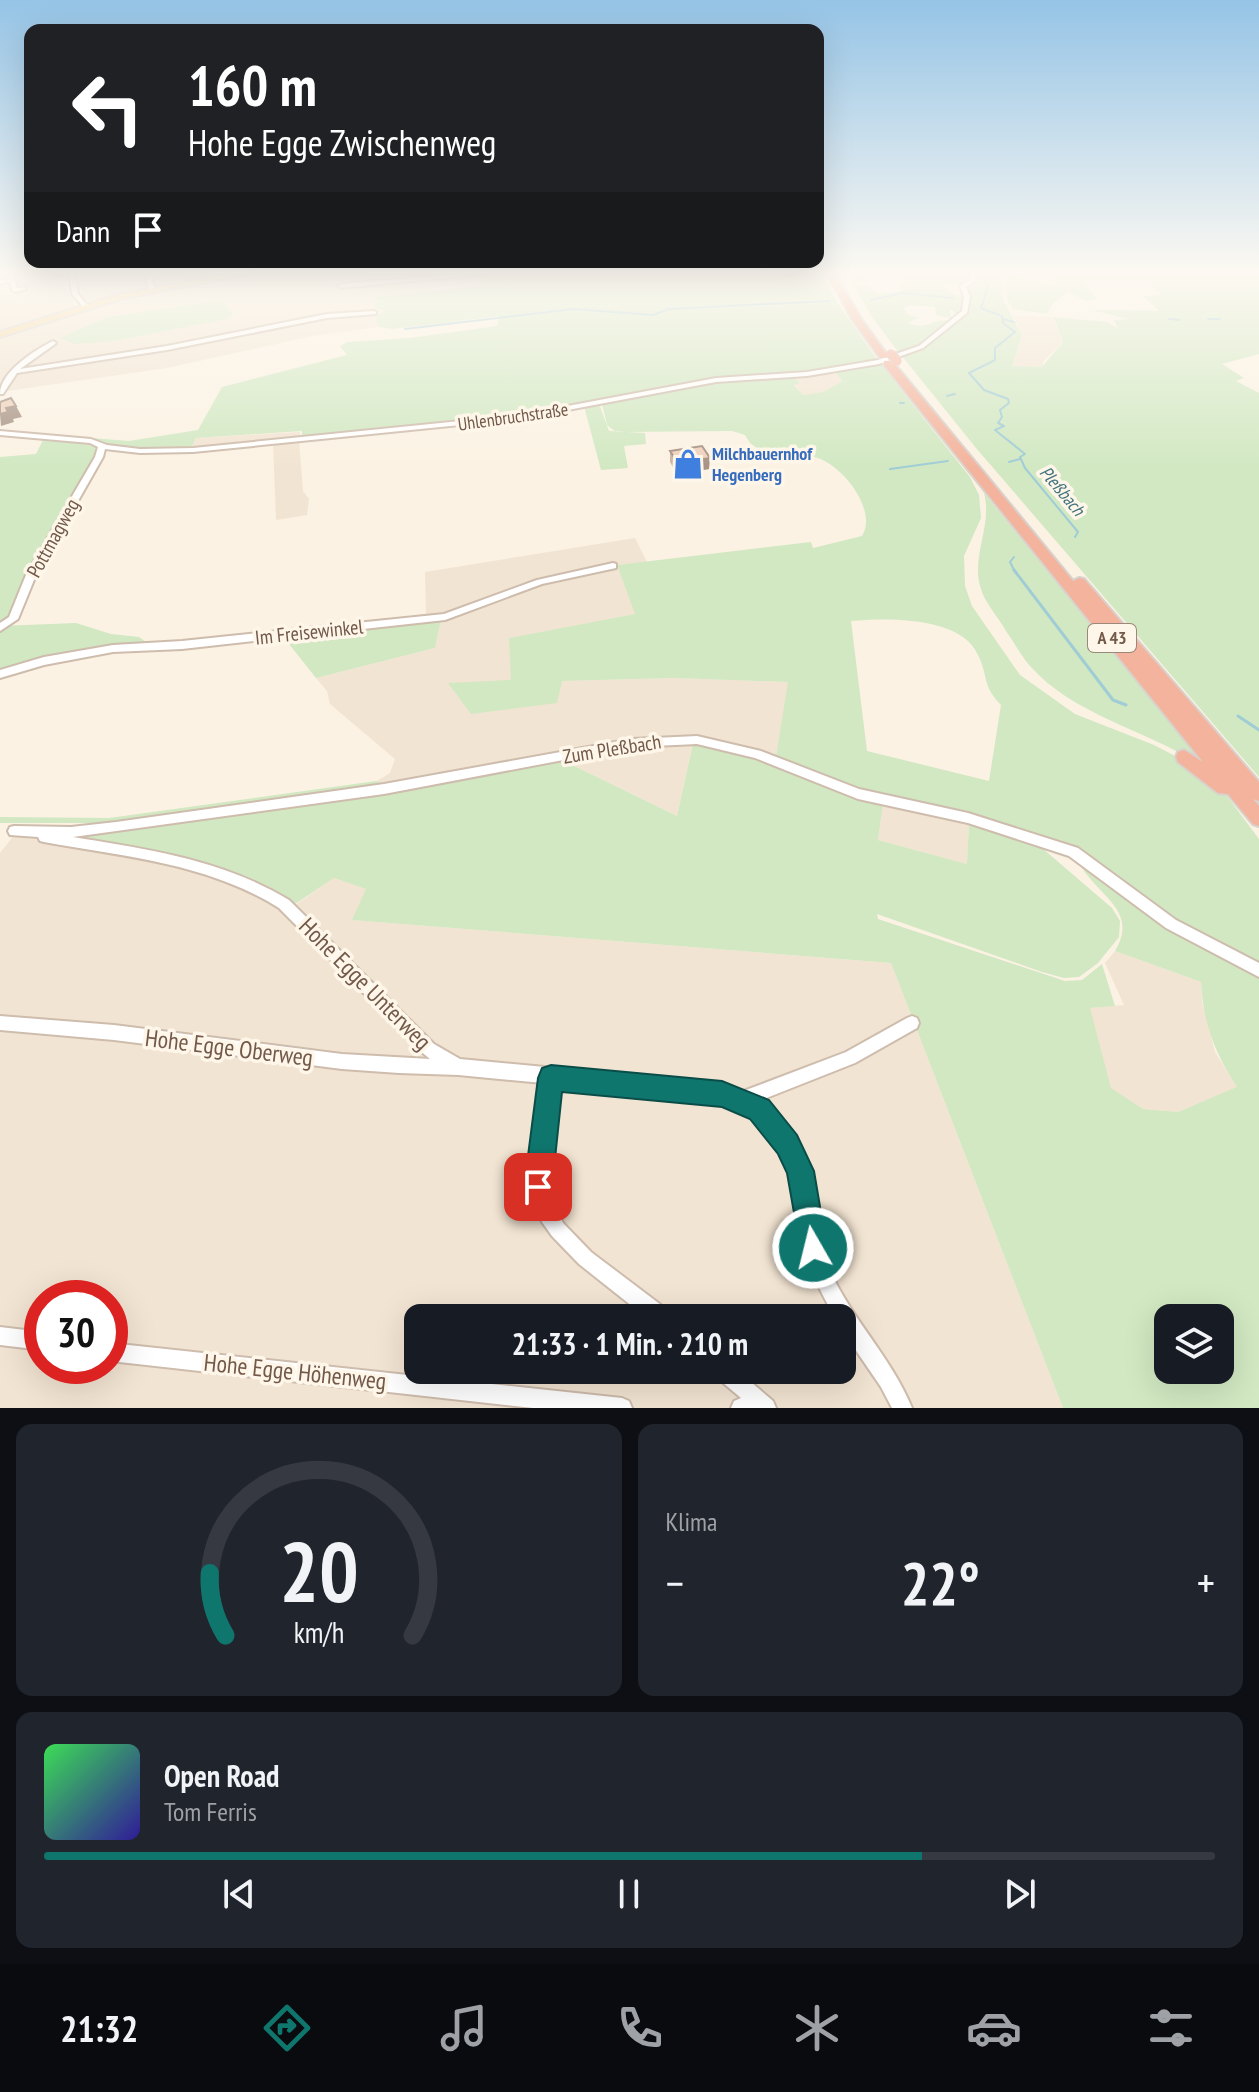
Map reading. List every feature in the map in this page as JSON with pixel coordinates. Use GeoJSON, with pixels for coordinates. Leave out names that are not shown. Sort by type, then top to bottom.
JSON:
{"type":"FeatureCollection","features":[{"type":"Feature","properties":{"kind":"highway","name":"A 43"},"geometry":{"type":"LineString","coordinates":[[875,339],[1259,794]]}},
{"type":"Feature","properties":{"kind":"highway","name":"A 43"},"geometry":{"type":"LineString","coordinates":[[879,339],[963,458],[1259,819]]}},
{"type":"Feature","properties":{"kind":"highway"},"geometry":{"type":"LineString","coordinates":[[963,458],[979,491]]}},
{"type":"Feature","properties":{"kind":"highway"},"geometry":{"type":"LineString","coordinates":[[1184,757],[1224,789],[1259,826]]}},
{"type":"Feature","properties":{"kind":"street"},"geometry":{"type":"LineString","coordinates":[[18,371],[213,339]]}},
{"type":"Feature","properties":{"kind":"street","name":"Uhlenbruchstraße"},"geometry":{"type":"LineString","coordinates":[[0,433],[91,441],[102,446],[140,451],[193,450],[424,429],[540,414],[716,380],[807,374],[867,364],[917,350],[932,339]]}},
{"type":"Feature","properties":{"kind":"street"},"geometry":{"type":"LineString","coordinates":[[0,392],[28,359],[53,343]]}},
{"type":"Feature","properties":{"kind":"street","name":"Pottmagweg"},"geometry":{"type":"LineString","coordinates":[[0,628],[13,619],[31,575],[99,457],[102,446]]}},
{"type":"Feature","properties":{"kind":"street","name":"Im Freisewinkel"},"geometry":{"type":"LineString","coordinates":[[0,674],[48,660],[151,645],[182,645],[445,617],[540,582],[613,566]]}},
{"type":"Feature","properties":{"kind":"street","name":"Zum Pleßbach"},"geometry":{"type":"LineString","coordinates":[[7,831],[104,829],[384,789],[632,743],[697,740],[757,754],[858,794],[968,818],[1073,852],[1171,924],[1259,970]]}},
{"type":"Feature","properties":{"kind":"street","name":"Hohe Egge Unterweg"},"geometry":{"type":"LineString","coordinates":[[7,831],[194,866],[257,885],[284,904],[429,1049],[458,1067],[703,1090],[740,1100],[760,1110],[787,1145],[800,1171],[813,1248],[824,1274],[857,1338],[895,1391],[902,1408]]}},
{"type":"Feature","properties":{"kind":"street","name":"Hohe Egge Oberweg"},"geometry":{"type":"LineString","coordinates":[[0,1023],[81,1027],[337,1062],[458,1067]]}},
{"type":"Feature","properties":{"kind":"street"},"geometry":{"type":"LineString","coordinates":[[740,1100],[850,1058],[912,1023]]}},
{"type":"Feature","properties":{"kind":"street"},"geometry":{"type":"LineString","coordinates":[[551,1078],[538,1173],[538,1187],[548,1215],[588,1257],[645,1304]]}},
{"type":"Feature","properties":{"kind":"street"},"geometry":{"type":"LineString","coordinates":[[0,1336],[24,1339]]}},
{"type":"Feature","properties":{"kind":"street","name":"Hohe Egge Höhenweg"},"geometry":{"type":"LineString","coordinates":[[128,1354],[622,1408]]}},
{"type":"Feature","properties":{"kind":"street"},"geometry":{"type":"LineString","coordinates":[[735,1384],[755,1406]]}},
{"type":"Feature","properties":{"kind":"shaded area"},"geometry":{"type":"Polygon","coordinates":[[[0,339],[301,339],[167,368],[0,392],[0,339]]]}},
{"type":"Feature","properties":{"kind":"shaded area"},"geometry":{"type":"Polygon","coordinates":[[[1021,339],[1062,339],[1063,342],[1043,362],[1043,367],[1012,366],[1021,339]]]}},
{"type":"Feature","properties":{"kind":"shaded area"},"geometry":{"type":"Polygon","coordinates":[[[834,371],[844,381],[823,392],[803,395],[794,384],[800,383],[794,376],[834,371]]]}},
{"type":"Feature","properties":{"kind":"shaded area"},"geometry":{"type":"Polygon","coordinates":[[[300,432],[301,438],[190,450],[196,438],[300,432]]]}},
{"type":"Feature","properties":{"kind":"shaded area"},"geometry":{"type":"Polygon","coordinates":[[[299,441],[303,491],[309,499],[307,515],[276,520],[273,444],[299,441]]]}},
{"type":"Feature","properties":{"kind":"shaded area"},"geometry":{"type":"Polygon","coordinates":[[[635,538],[647,562],[617,565],[636,614],[510,638],[562,681],[675,678],[789,682],[776,757],[719,740],[694,737],[677,816],[556,757],[394,786],[377,781],[390,773],[395,759],[330,704],[327,691],[316,678],[435,648],[441,620],[590,568],[506,591],[449,614],[426,617],[425,572],[635,538]]]}},
{"type":"Feature","properties":{"kind":"shaded area"},"geometry":{"type":"Polygon","coordinates":[[[883,804],[969,823],[967,864],[878,840],[883,804]]]}},
{"type":"Feature","properties":{"kind":"shaded area"},"geometry":{"type":"Polygon","coordinates":[[[15,834],[240,882],[292,907],[334,878],[367,889],[353,920],[891,963],[1063,1408],[0,1408],[0,853],[15,834]]]}},
{"type":"Feature","properties":{"kind":"shaded area"},"geometry":{"type":"Polygon","coordinates":[[[1115,951],[1201,982],[1202,1003],[1215,1052],[1238,1088],[1178,1112],[1143,1109],[1111,1089],[1089,1008],[1124,1005],[1105,963],[1115,951]]]}},
{"type":"Feature","properties":{"kind":"green space"},"geometry":{"type":"Polygon","coordinates":[[[62,339],[124,339],[112,341],[75,344],[62,339]]]}},
{"type":"Feature","properties":{"kind":"green space"},"geometry":{"type":"Polygon","coordinates":[[[399,339],[863,339],[878,361],[804,373],[729,378],[539,413],[302,439],[302,431],[196,438],[190,450],[134,448],[79,437],[129,441],[198,430],[222,387],[347,355],[340,346],[347,342],[399,339]]]}},
{"type":"Feature","properties":{"kind":"green space"},"geometry":{"type":"Polygon","coordinates":[[[888,339],[929,339],[919,348],[899,353],[888,339]]]}},
{"type":"Feature","properties":{"kind":"green space"},"geometry":{"type":"Polygon","coordinates":[[[935,339],[1021,339],[1012,366],[1042,367],[1063,342],[1062,339],[1259,339],[1259,354],[1222,364],[1244,378],[1236,381],[1259,393],[1259,777],[976,448],[902,356],[935,339]]]}},
{"type":"Feature","properties":{"kind":"green space"},"geometry":{"type":"Polygon","coordinates":[[[880,363],[970,477],[979,495],[981,518],[964,556],[965,586],[972,606],[1020,675],[1075,714],[1154,745],[1183,760],[1227,796],[1259,839],[1259,969],[1172,922],[1073,850],[861,790],[776,757],[788,682],[675,678],[562,681],[557,703],[471,714],[448,683],[511,680],[509,638],[635,614],[617,565],[811,542],[813,548],[862,536],[866,525],[860,499],[843,475],[820,459],[801,456],[778,463],[750,443],[745,435],[732,431],[616,432],[607,425],[602,404],[717,381],[793,376],[800,383],[794,385],[803,395],[823,392],[843,381],[834,371],[880,363]],[[902,620],[851,621],[867,751],[989,781],[1001,705],[988,686],[978,655],[969,642],[940,626],[902,620]]]}},
{"type":"Feature","properties":{"kind":"green space"},"geometry":{"type":"Polygon","coordinates":[[[599,404],[609,431],[645,433],[646,444],[624,446],[628,468],[601,470],[584,406],[599,404]]]}},
{"type":"Feature","properties":{"kind":"green space"},"geometry":{"type":"Polygon","coordinates":[[[44,438],[95,446],[98,455],[11,617],[0,625],[0,457],[36,454],[44,438]]]}},
{"type":"Feature","properties":{"kind":"green space"},"geometry":{"type":"Polygon","coordinates":[[[984,493],[1208,770],[1163,744],[1069,699],[1027,662],[981,589],[978,565],[986,517],[984,493]]]}},
{"type":"Feature","properties":{"kind":"green space"},"geometry":{"type":"Polygon","coordinates":[[[441,620],[435,648],[316,678],[285,639],[286,637],[441,620]]]}},
{"type":"Feature","properties":{"kind":"green space"},"geometry":{"type":"Polygon","coordinates":[[[76,623],[111,634],[139,637],[149,644],[0,671],[0,626],[76,623]]]}},
{"type":"Feature","properties":{"kind":"green space"},"geometry":{"type":"Polygon","coordinates":[[[693,743],[738,750],[883,804],[878,840],[967,864],[969,823],[1035,842],[1112,908],[1120,921],[1119,937],[1098,963],[1079,977],[1064,978],[1042,972],[877,914],[878,919],[1065,981],[1082,980],[1102,964],[1115,1006],[1090,1008],[1111,1088],[1143,1109],[1178,1112],[1237,1087],[1212,1038],[1204,1011],[1201,982],[1115,951],[1121,936],[1122,923],[1118,912],[1077,858],[1259,972],[1259,1408],[1063,1408],[891,963],[352,920],[366,889],[334,878],[292,906],[270,887],[243,875],[74,840],[78,833],[560,759],[677,816],[693,743]]]}},
{"type":"Feature","properties":{"kind":"green space"},"geometry":{"type":"Polygon","coordinates":[[[376,781],[395,786],[114,823],[0,823],[0,817],[109,818],[376,781]]]}},
{"type":"Feature","properties":{"kind":"building"},"geometry":{"type":"Polygon","coordinates":[[[11,398],[16,406],[6,408],[8,412],[0,414],[0,402],[11,398]]]}},
{"type":"Feature","properties":{"kind":"building"},"geometry":{"type":"Polygon","coordinates":[[[702,446],[710,458],[676,460],[670,451],[702,446]]]}},
{"type":"Feature","properties":{"kind":"waterway","name":"Pleßbach"},"geometry":{"type":"LineString","coordinates":[[1007,339],[995,348],[995,360],[969,373],[984,390],[1008,399],[1009,403],[1000,410],[1002,417],[998,423],[1004,426],[995,430],[1025,454],[1020,457],[1025,468],[1078,532],[1075,537]]}},
{"type":"Feature","properties":{"kind":"waterway"},"geometry":{"type":"LineString","coordinates":[[947,396],[955,394]]}},
{"type":"Feature","properties":{"kind":"waterway"},"geometry":{"type":"LineString","coordinates":[[1009,462],[1020,459]]}},
{"type":"Feature","properties":{"kind":"waterway"},"geometry":{"type":"LineString","coordinates":[[890,469],[948,461]]}},
{"type":"Feature","properties":{"kind":"waterway","name":"Pleßbach"},"geometry":{"type":"LineString","coordinates":[[1014,557],[1010,562],[1014,570]]}},
{"type":"Feature","properties":{"kind":"waterway","name":"Pleßbach"},"geometry":{"type":"LineString","coordinates":[[1014,570],[1113,700],[1126,705]]}},
{"type":"Feature","properties":{"kind":"waterway","name":"Pleßbach"},"geometry":{"type":"LineString","coordinates":[[1238,716],[1259,730]]}},
{"type":"Feature","properties":{"kind":"place","name":"Milchbauernhof Hegenberg"},"geometry":{"type":"Point","coordinates":[688,464]}},
{"type":"Feature","properties":{"kind":"route"},"geometry":{"type":"LineString","coordinates":[[538,1187],[551,1078],[722,1094],[760,1110],[787,1145],[800,1171],[813,1248]]}}]}
